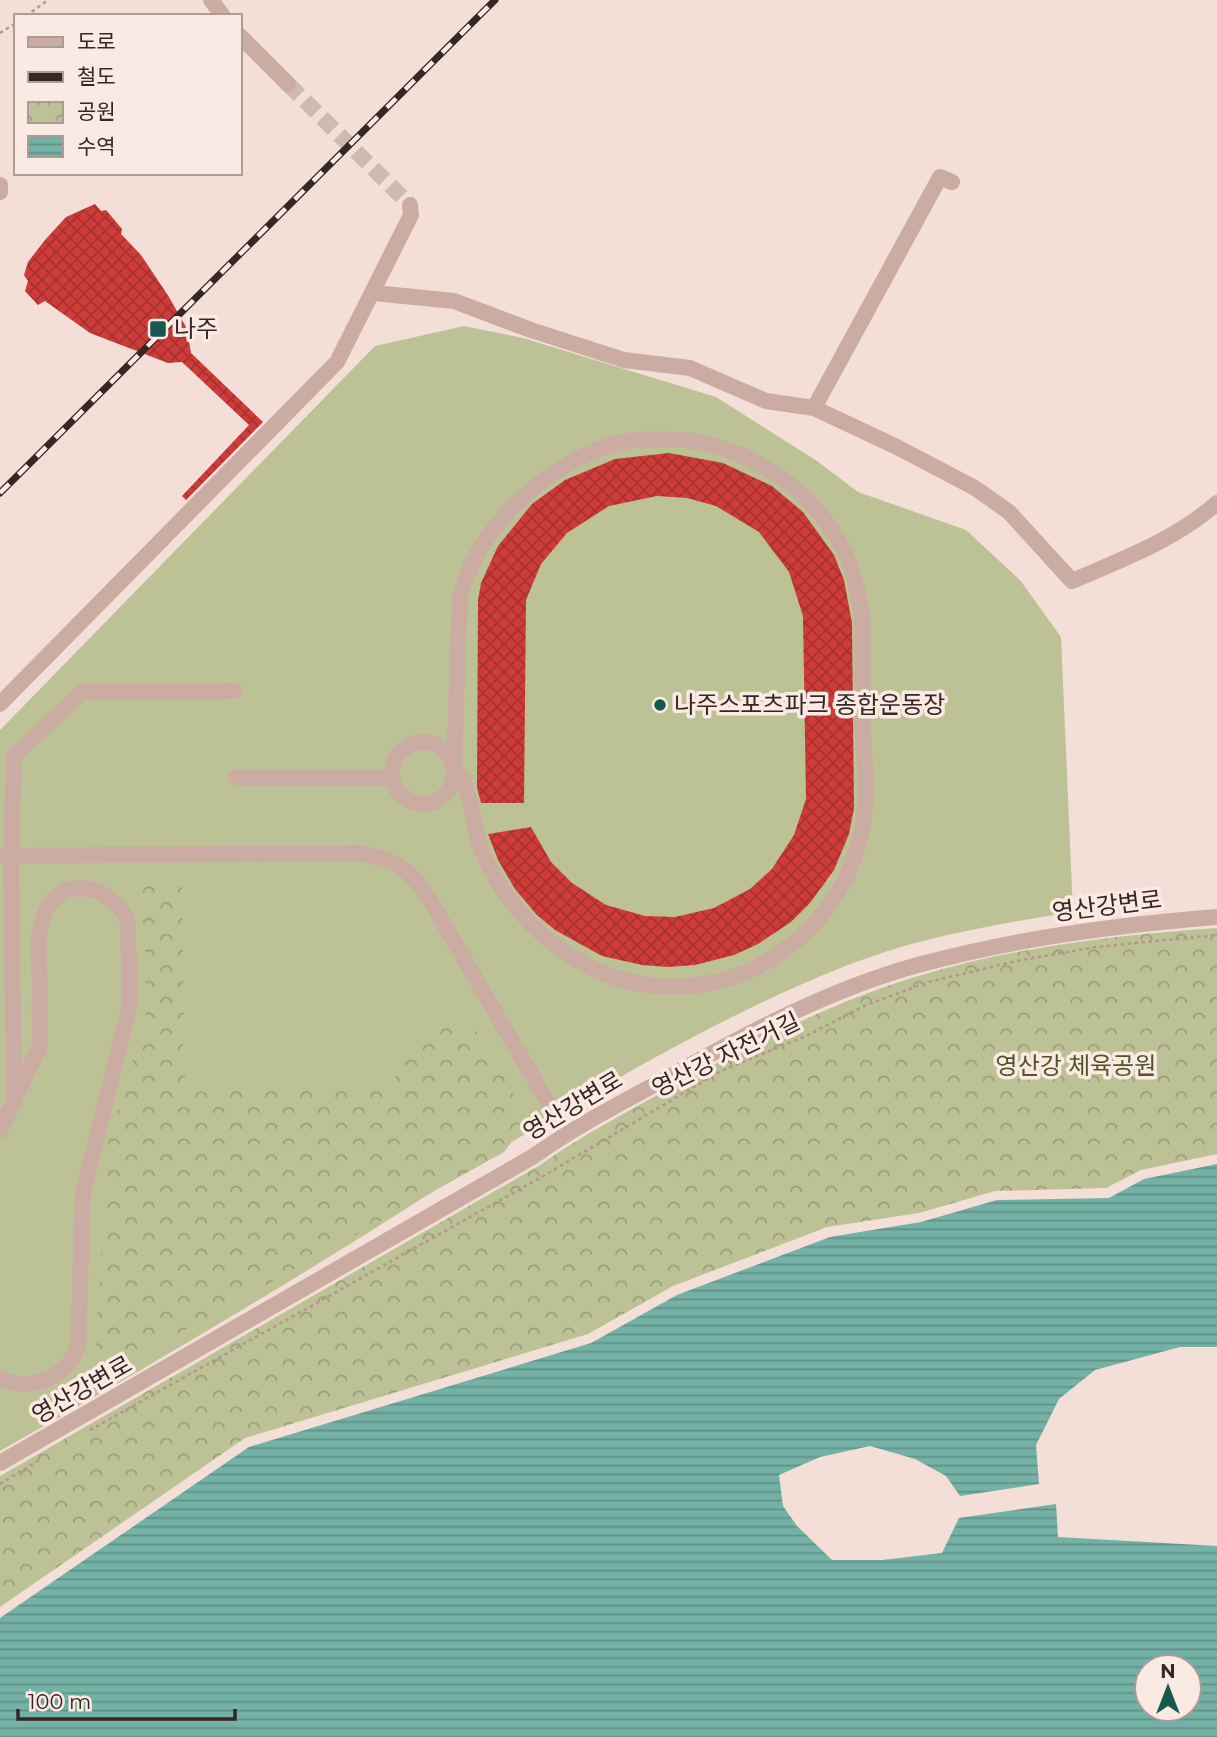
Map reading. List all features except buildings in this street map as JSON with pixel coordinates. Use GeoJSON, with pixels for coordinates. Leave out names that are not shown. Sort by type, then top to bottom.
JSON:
{"type":"FeatureCollection","features":[{"type":"Feature","properties":{"kind":"street"},"geometry":{"type":"LineString","coordinates":[[242,38],[288,84]]}},
{"type":"Feature","properties":{"kind":"street"},"geometry":{"type":"LineString","coordinates":[[814,408],[940,177],[953,182]]}},
{"type":"Feature","properties":{"kind":"street"},"geometry":{"type":"LineString","coordinates":[[0,185],[0,192]]}},
{"type":"Feature","properties":{"kind":"street"},"geometry":{"type":"LineString","coordinates":[[0,704],[337,362],[411,215],[410,205]]}},
{"type":"Feature","properties":{"kind":"street"},"geometry":{"type":"LineString","coordinates":[[374,293],[454,301],[531,330],[624,359],[690,368],[766,401],[814,408],[975,488],[1009,512],[1072,581],[1154,545],[1202,517],[1217,503]]}},
{"type":"Feature","properties":{"kind":"street"},"geometry":{"type":"LineString","coordinates":[[454,767],[454,777],[445,795],[428,804],[408,800],[400,794],[392,776],[393,767],[402,750],[419,742],[428,742],[445,751],[454,767],[468,790],[481,848],[502,888],[529,923],[570,956],[629,982],[672,986],[706,984],[737,977],[772,960],[820,919],[851,866],[863,824],[860,609],[853,575],[834,536],[809,500],[783,477],[758,460],[713,444],[687,440],[620,442],[560,469],[510,512],[484,543],[466,574],[458,624],[454,767]]}},
{"type":"Feature","properties":{"kind":"street"},"geometry":{"type":"LineString","coordinates":[[14,1104],[6,856],[14,756],[82,692],[235,691]]}},
{"type":"Feature","properties":{"kind":"street"},"geometry":{"type":"LineString","coordinates":[[236,777],[392,776]]}},
{"type":"Feature","properties":{"kind":"street"},"geometry":{"type":"LineString","coordinates":[[6,856],[361,853],[402,867],[414,876],[427,895],[566,1134]]}},
{"type":"Feature","properties":{"kind":"street"},"geometry":{"type":"LineString","coordinates":[[0,1130],[40,1046],[39,934],[42,919],[57,896],[70,890],[85,888],[100,892],[125,911],[128,923],[130,1005],[83,1193],[78,1346],[75,1357],[59,1373],[44,1381],[14,1384],[0,1378]]}},
{"type":"Feature","properties":{"kind":"street","name":"영산강변로"},"geometry":{"type":"LineString","coordinates":[[0,1463],[534,1156],[566,1134],[739,1038],[810,1005],[915,965],[1036,939],[1217,917]]}},
{"type":"Feature","properties":{"kind":"path"},"geometry":{"type":"LineString","coordinates":[[29,14],[48,0]]}},
{"type":"Feature","properties":{"kind":"path","name":"영산강 자전거길"},"geometry":{"type":"LineString","coordinates":[[80,1436],[533,1182],[721,1071],[806,1036],[866,1005],[929,982],[1016,961],[1096,947],[1217,935]]}},
{"type":"Feature","properties":{"kind":"path"},"geometry":{"type":"LineString","coordinates":[[0,1484],[48,1454]]}},
{"type":"Feature","properties":{"kind":"green space"},"geometry":{"type":"Polygon","coordinates":[[[464,326],[523,338],[716,397],[817,461],[858,492],[966,530],[1020,580],[1061,637],[1073,912],[959,932],[875,955],[784,992],[722,1022],[601,1088],[230,1317],[0,1451],[0,730],[375,346],[464,326]]]}},
{"type":"Feature","properties":{"kind":"green space"},"geometry":{"type":"Polygon","coordinates":[[[182,880],[182,1062],[188,1092],[394,1081],[405,1056],[421,1039],[468,1019],[510,1086],[519,1115],[519,1128],[504,1152],[94,1381],[107,1147],[146,1015],[145,934],[136,881],[182,880]]]}},
{"type":"Feature","properties":{"kind":"green space","name":"영산강 체육공원"},"geometry":{"type":"Polygon","coordinates":[[[1217,928],[1217,1154],[1141,1170],[1106,1188],[995,1191],[919,1213],[827,1227],[673,1286],[588,1334],[245,1438],[0,1607],[0,1476],[622,1115],[792,1025],[886,986],[954,966],[1028,950],[1142,934],[1217,928]]]}},
{"type":"Feature","properties":{"kind":"water"},"geometry":{"type":"Polygon","coordinates":[[[1217,1164],[1217,1347],[1180,1347],[1095,1370],[1059,1399],[1036,1445],[1039,1484],[960,1496],[946,1476],[915,1459],[870,1446],[820,1457],[779,1475],[783,1506],[797,1526],[832,1560],[882,1560],[942,1553],[959,1518],[1056,1504],[1058,1537],[1217,1546],[1217,1737],[0,1737],[0,1618],[249,1447],[591,1343],[677,1295],[830,1237],[921,1222],[997,1200],[1109,1198],[1144,1179],[1217,1164]]]}},
{"type":"Feature","properties":{"kind":"tunnel"},"geometry":{"type":"LineString","coordinates":[[288,84],[410,205]]}},
{"type":"Feature","properties":{"kind":"railway"},"geometry":{"type":"LineString","coordinates":[[0,493],[495,0]]}},
{"type":"Feature","properties":{"kind":"place","name":"나주"},"geometry":{"type":"Point","coordinates":[158,329]}},
{"type":"Feature","properties":{"kind":"place","name":"나주스포츠파크 종합운동장"},"geometry":{"type":"Point","coordinates":[660,705]}}]}
